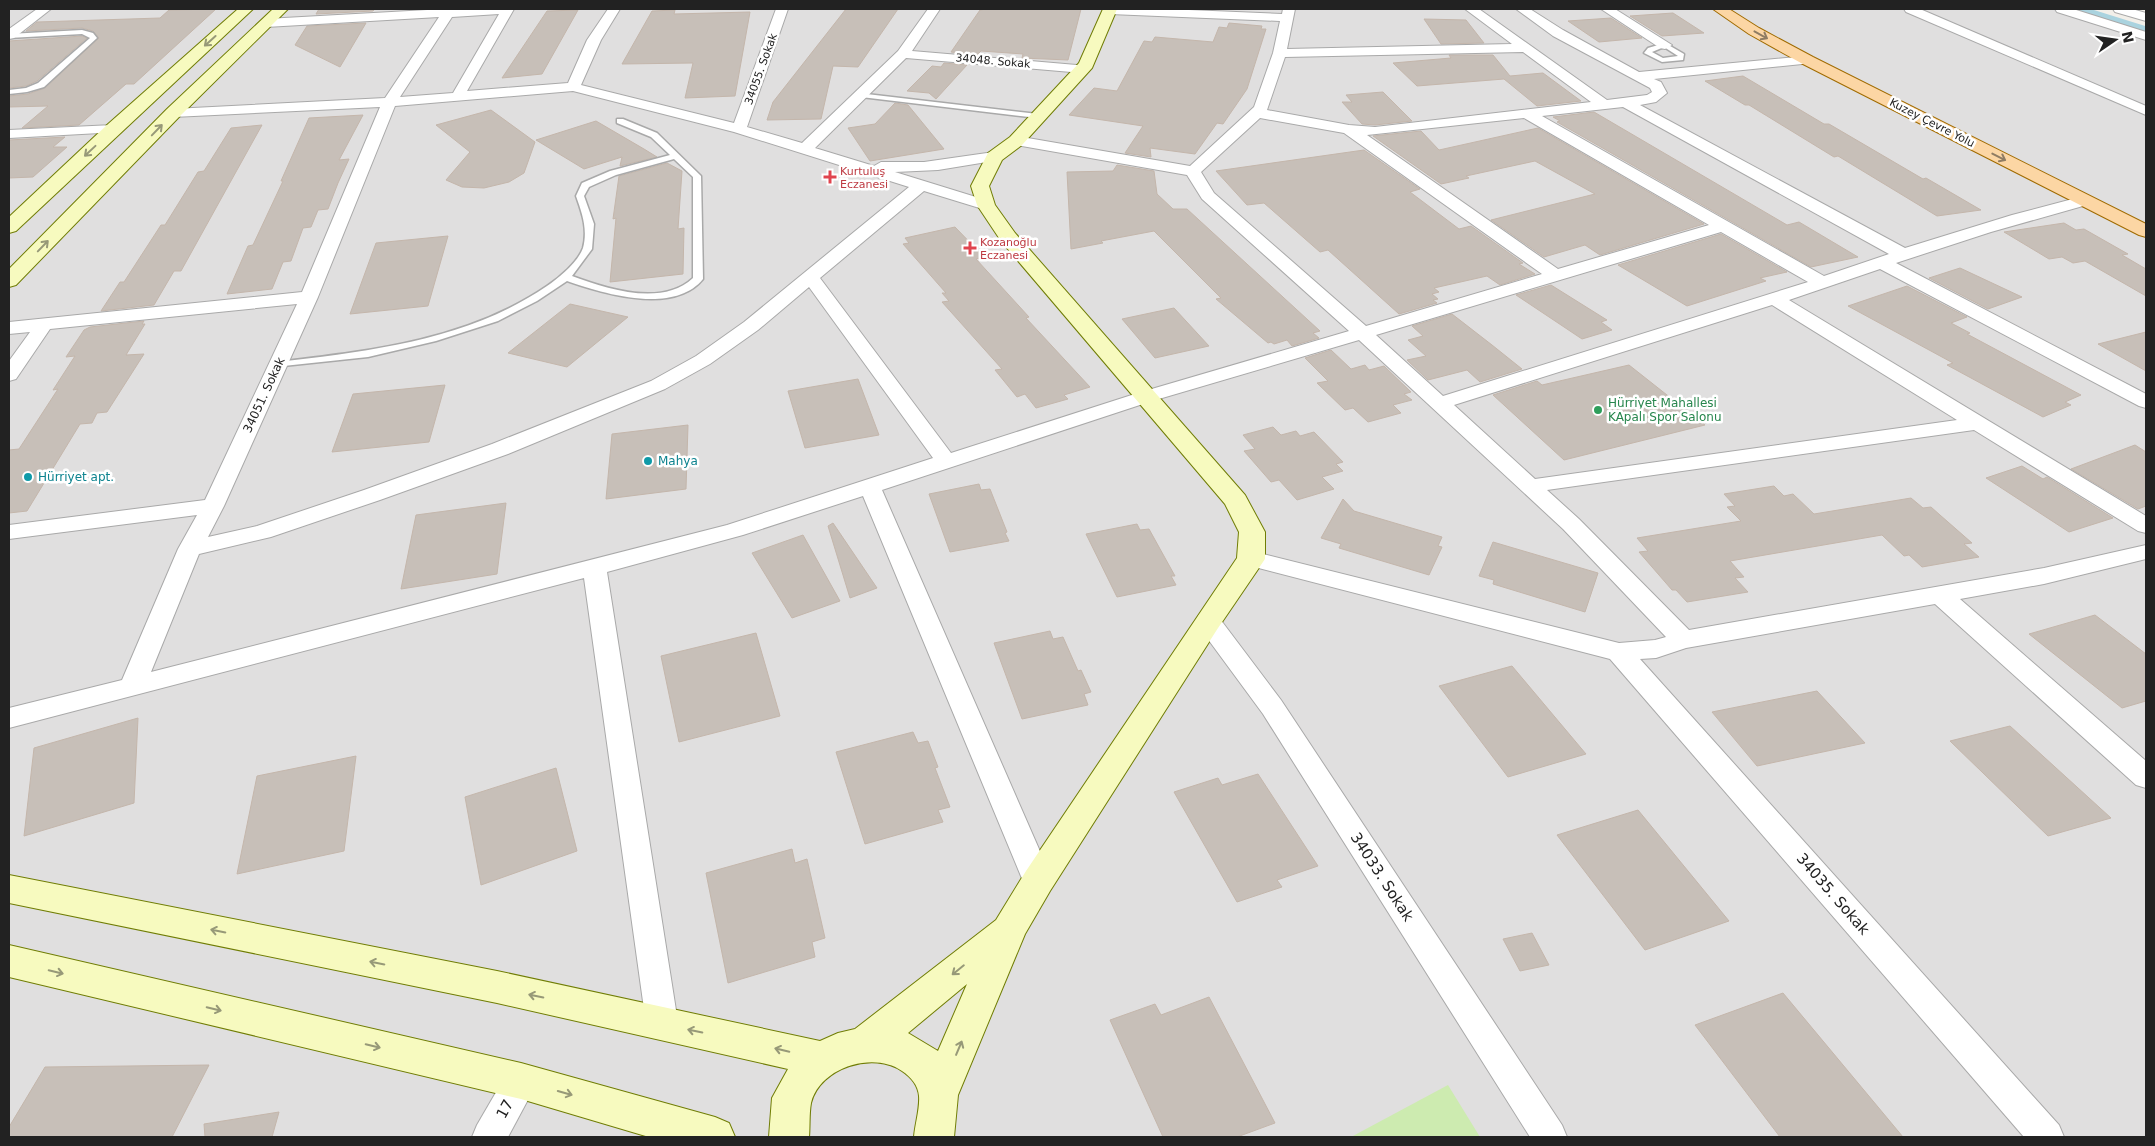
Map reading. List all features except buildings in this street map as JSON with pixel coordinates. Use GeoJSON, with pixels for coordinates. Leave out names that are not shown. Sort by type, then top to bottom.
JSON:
{"type":"FeatureCollection","features":[{"type":"Feature","properties":{"kind":"main road","name":"Kuzey Çevre Yolu"},"geometry":{"type":"LineString","coordinates":[[1720,9],[1754,31],[1807,60],[2146,231]]}},
{"type":"Feature","properties":{"kind":"main road","name":"Kuzey Çevre Yolu"},"geometry":{"type":"LineString","coordinates":[[1749,9],[1818,50],[2039,159]]}},
{"type":"Feature","properties":{"kind":"street"},"geometry":{"type":"LineString","coordinates":[[9,35],[45,9]]}},
{"type":"Feature","properties":{"kind":"street"},"geometry":{"type":"LineString","coordinates":[[9,228],[113,129],[246,9]]}},
{"type":"Feature","properties":{"kind":"street"},"geometry":{"type":"LineString","coordinates":[[9,281],[173,113],[281,9]]}},
{"type":"Feature","properties":{"kind":"street"},"geometry":{"type":"LineString","coordinates":[[266,23],[508,9]]}},
{"type":"Feature","properties":{"kind":"street"},"geometry":{"type":"LineString","coordinates":[[456,97],[508,9]]}},
{"type":"Feature","properties":{"kind":"street"},"geometry":{"type":"LineString","coordinates":[[573,88],[594,40],[614,9]]}},
{"type":"Feature","properties":{"kind":"street","name":"34055. Sokak"},"geometry":{"type":"LineString","coordinates":[[739,130],[782,9]]}},
{"type":"Feature","properties":{"kind":"street"},"geometry":{"type":"LineString","coordinates":[[805,149],[903,54],[934,9]]}},
{"type":"Feature","properties":{"kind":"street"},"geometry":{"type":"LineString","coordinates":[[1471,9],[1604,104]]}},
{"type":"Feature","properties":{"kind":"street"},"geometry":{"type":"LineString","coordinates":[[1257,113],[1349,129],[1375,131],[1651,99],[1660,93],[1656,86],[1558,33],[1522,9]]}},
{"type":"Feature","properties":{"kind":"street"},"geometry":{"type":"LineString","coordinates":[[1607,9],[1665,45]]}},
{"type":"Feature","properties":{"kind":"street"},"geometry":{"type":"LineString","coordinates":[[1910,9],[2146,111]]}},
{"type":"Feature","properties":{"kind":"street"},"geometry":{"type":"LineString","coordinates":[[2061,9],[2146,36]]}},
{"type":"Feature","properties":{"kind":"street"},"geometry":{"type":"LineString","coordinates":[[2119,9],[2146,17]]}},
{"type":"Feature","properties":{"kind":"street"},"geometry":{"type":"LineString","coordinates":[[848,165],[899,168],[956,164],[994,157],[1016,141],[1083,68],[1110,10],[1288,13],[1280,52],[1260,109],[1193,171]]}},
{"type":"Feature","properties":{"kind":"street","name":"34051. Sokak"},"geometry":{"type":"LineString","coordinates":[[133,685],[190,549],[213,506],[308,297],[389,102],[449,11]]}},
{"type":"Feature","properties":{"kind":"street"},"geometry":{"type":"LineString","coordinates":[[1280,52],[1526,48]]}},
{"type":"Feature","properties":{"kind":"street","name":"34048. Sokak"},"geometry":{"type":"LineString","coordinates":[[903,54],[1083,68]]}},
{"type":"Feature","properties":{"kind":"street"},"geometry":{"type":"LineString","coordinates":[[1637,76],[1807,60]]}},
{"type":"Feature","properties":{"kind":"street"},"geometry":{"type":"LineString","coordinates":[[173,113],[389,102],[573,88],[739,130],[805,149],[848,165],[986,205]]}},
{"type":"Feature","properties":{"kind":"street"},"geometry":{"type":"LineString","coordinates":[[1625,102],[1904,255]]}},
{"type":"Feature","properties":{"kind":"street"},"geometry":{"type":"LineString","coordinates":[[1526,113],[1823,283]]}},
{"type":"Feature","properties":{"kind":"street"},"geometry":{"type":"LineString","coordinates":[[9,134],[113,129]]}},
{"type":"Feature","properties":{"kind":"street"},"geometry":{"type":"LineString","coordinates":[[1349,129],[1556,276]]}},
{"type":"Feature","properties":{"kind":"street"},"geometry":{"type":"LineString","coordinates":[[1016,141],[1193,171],[1208,196],[1364,334],[1571,524],[1684,640]]}},
{"type":"Feature","properties":{"kind":"street"},"geometry":{"type":"LineString","coordinates":[[940,1121],[1010,928],[1038,881],[1208,621],[1251,559],[1252,532],[1236,501],[1008,237],[986,205],[980,186],[994,157]]}},
{"type":"Feature","properties":{"kind":"street"},"geometry":{"type":"LineString","coordinates":[[190,549],[263,532],[372,495],[500,449],[658,385],[703,360],[751,326],[920,186]]}},
{"type":"Feature","properties":{"kind":"street"},"geometry":{"type":"LineString","coordinates":[[1441,404],[1823,283],[1880,262],[2036,212],[2084,201]]}},
{"type":"Feature","properties":{"kind":"street"},"geometry":{"type":"LineString","coordinates":[[9,718],[735,530],[1145,397],[1364,334],[1723,226]]}},
{"type":"Feature","properties":{"kind":"street"},"geometry":{"type":"LineString","coordinates":[[1880,262],[2146,402]]}},
{"type":"Feature","properties":{"kind":"street"},"geometry":{"type":"LineString","coordinates":[[810,277],[947,462]]}},
{"type":"Feature","properties":{"kind":"street"},"geometry":{"type":"LineString","coordinates":[[9,328],[43,326],[308,297]]}},
{"type":"Feature","properties":{"kind":"street"},"geometry":{"type":"LineString","coordinates":[[1773,298],[2146,526]]}},
{"type":"Feature","properties":{"kind":"street"},"geometry":{"type":"LineString","coordinates":[[9,375],[43,326]]}},
{"type":"Feature","properties":{"kind":"street"},"geometry":{"type":"LineString","coordinates":[[1530,486],[1978,423]]}},
{"type":"Feature","properties":{"kind":"street"},"geometry":{"type":"LineString","coordinates":[[870,487],[1038,881]]}},
{"type":"Feature","properties":{"kind":"street"},"geometry":{"type":"LineString","coordinates":[[9,532],[213,506]]}},
{"type":"Feature","properties":{"kind":"street"},"geometry":{"type":"LineString","coordinates":[[1251,559],[1619,652],[1656,649],[1684,640],[2044,576],[2146,552]]}},
{"type":"Feature","properties":{"kind":"street"},"geometry":{"type":"LineString","coordinates":[[594,568],[662,1024]]}},
{"type":"Feature","properties":{"kind":"street"},"geometry":{"type":"LineString","coordinates":[[1940,595],[2146,777]]}},
{"type":"Feature","properties":{"kind":"street","name":"34033. Sokak"},"geometry":{"type":"LineString","coordinates":[[1208,621],[1272,707],[1550,1137]]}},
{"type":"Feature","properties":{"kind":"street","name":"34035. Sokak"},"geometry":{"type":"LineString","coordinates":[[1619,652],[2048,1137]]}},
{"type":"Feature","properties":{"kind":"street"},"geometry":{"type":"LineString","coordinates":[[9,889],[497,987],[822,1059]]}},
{"type":"Feature","properties":{"kind":"street"},"geometry":{"type":"LineString","coordinates":[[868,1042],[1010,928]]}},
{"type":"Feature","properties":{"kind":"street"},"geometry":{"type":"LineString","coordinates":[[9,961],[521,1081],[715,1137]]}},
{"type":"Feature","properties":{"kind":"street"},"geometry":{"type":"LineString","coordinates":[[789,1137],[786,1122],[791,1098],[804,1077],[822,1059],[844,1047],[868,1042],[893,1045],[914,1055],[930,1071],[940,1121]]}},
{"type":"Feature","properties":{"kind":"street","name":"17"},"geometry":{"type":"LineString","coordinates":[[490,1137],[521,1081]]}},
{"type":"Feature","properties":{"kind":"lane"},"geometry":{"type":"LineString","coordinates":[[9,35],[82,32],[92,34],[94,38],[41,85],[27,90],[9,92]]}},
{"type":"Feature","properties":{"kind":"lane"},"geometry":{"type":"LineString","coordinates":[[861,95],[1038,116]]}},
{"type":"Feature","properties":{"kind":"lane"},"geometry":{"type":"LineString","coordinates":[[566,278],[592,288],[660,297],[683,291],[698,279],[697,176],[654,135],[620,121]]}},
{"type":"Feature","properties":{"kind":"lane"},"geometry":{"type":"LineString","coordinates":[[278,365],[368,354],[432,339],[494,319],[534,299],[566,278],[587,248],[590,224],[580,196],[585,185],[613,173],[676,156]]}},
{"type":"Feature","properties":{"kind":"shaded area"},"geometry":{"type":"Polygon","coordinates":[[[9,9],[2083,9],[2146,34],[2146,1137],[9,1137],[9,9]]]}},
{"type":"Feature","properties":{"kind":"green space"},"geometry":{"type":"Polygon","coordinates":[[[1448,1085],[1480,1137],[1351,1137],[1448,1085]]]}},
{"type":"Feature","properties":{"kind":"waterway"},"geometry":{"type":"LineString","coordinates":[[2082,9],[2146,29]]}},
{"type":"Feature","properties":{"kind":"place","name":"Kurtuluş Eczanesi"},"geometry":{"type":"Point","coordinates":[830,177]}},
{"type":"Feature","properties":{"kind":"place","name":"Kozanoğlu Eczanesi"},"geometry":{"type":"Point","coordinates":[970,248]}},
{"type":"Feature","properties":{"kind":"place","name":"Hürriyet Mahallesi KApalı Spor Salonu"},"geometry":{"type":"Point","coordinates":[1598,410]}},
{"type":"Feature","properties":{"kind":"place","name":"Mahya"},"geometry":{"type":"Point","coordinates":[648,461]}},
{"type":"Feature","properties":{"kind":"place","name":"Hürriyet apt."},"geometry":{"type":"Point","coordinates":[28,477]}}]}
